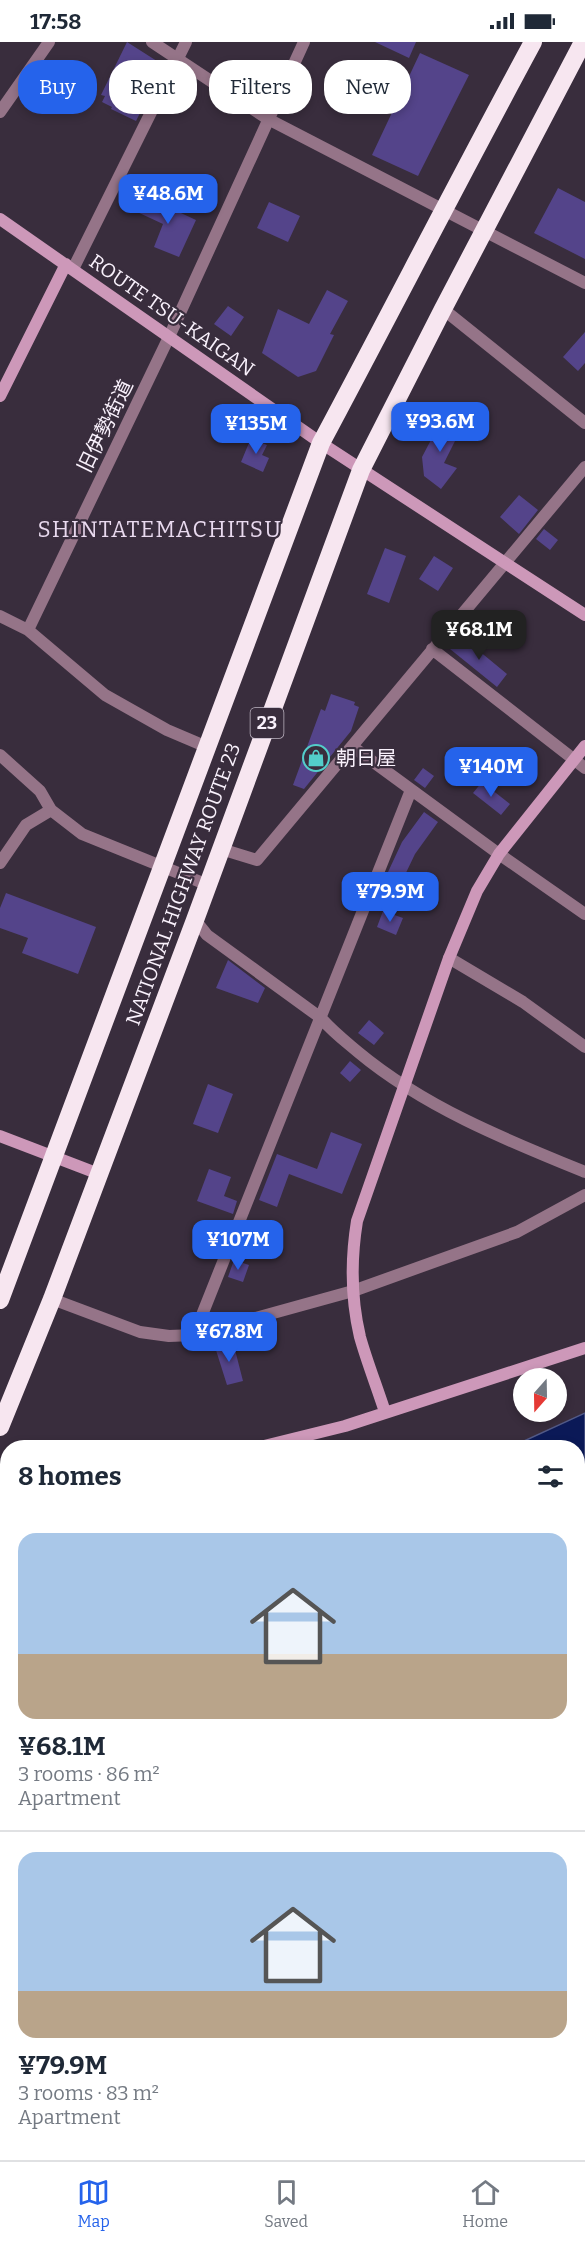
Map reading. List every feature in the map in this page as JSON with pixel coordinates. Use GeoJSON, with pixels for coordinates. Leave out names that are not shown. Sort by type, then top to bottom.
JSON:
{"type":"FeatureCollection","features":[{"type":"Feature","properties":{"kind":"highway","name":"NATIONAL HIGHWAY ROUTE 23"},"geometry":{"type":"LineString","coordinates":[[0,1300],[321,443],[533,42]]}},
{"type":"Feature","properties":{"kind":"highway","name":"NATIONAL HIGHWAY ROUTE 23"},"geometry":{"type":"LineString","coordinates":[[0,1427],[52,1299],[195,920],[361,470],[583,42]]}},
{"type":"Feature","properties":{"kind":"street"},"geometry":{"type":"LineString","coordinates":[[0,112],[49,42]]}},
{"type":"Feature","properties":{"kind":"street"},"geometry":{"type":"LineString","coordinates":[[152,42],[268,119],[585,284]]}},
{"type":"Feature","properties":{"kind":"street"},"geometry":{"type":"LineString","coordinates":[[0,396],[186,42]]}},
{"type":"Feature","properties":{"kind":"street","name":"旧伊勢街道"},"geometry":{"type":"LineString","coordinates":[[28,630],[169,337],[304,42]]}},
{"type":"Feature","properties":{"kind":"street","name":"ROUTE TSU-KAIGAN"},"geometry":{"type":"LineString","coordinates":[[0,220],[321,443],[585,615]]}},
{"type":"Feature","properties":{"kind":"street"},"geometry":{"type":"LineString","coordinates":[[443,309],[585,423]]}},
{"type":"Feature","properties":{"kind":"street"},"geometry":{"type":"LineString","coordinates":[[221,849],[257,860],[585,467]]}},
{"type":"Feature","properties":{"kind":"street"},"geometry":{"type":"LineString","coordinates":[[0,616],[28,630],[105,695],[167,730],[207,747]]}},
{"type":"Feature","properties":{"kind":"street"},"geometry":{"type":"LineString","coordinates":[[432,649],[585,768]]}},
{"type":"Feature","properties":{"kind":"street"},"geometry":{"type":"LineString","coordinates":[[386,1412],[360,1335],[353,1291],[353,1243],[357,1221],[449,958],[477,891],[499,854],[585,746]]}},
{"type":"Feature","properties":{"kind":"street"},"geometry":{"type":"LineString","coordinates":[[353,747],[585,914]]}},
{"type":"Feature","properties":{"kind":"street"},"geometry":{"type":"LineString","coordinates":[[0,755],[40,791],[51,810],[82,834],[208,885]]}},
{"type":"Feature","properties":{"kind":"street"},"geometry":{"type":"LineString","coordinates":[[194,1335],[411,790]]}},
{"type":"Feature","properties":{"kind":"street"},"geometry":{"type":"LineString","coordinates":[[0,863],[26,825],[51,810]]}},
{"type":"Feature","properties":{"kind":"street"},"geometry":{"type":"LineString","coordinates":[[195,920],[207,935],[321,1017],[329,1028],[384,1074],[404,1087],[507,1140],[585,1172]]}},
{"type":"Feature","properties":{"kind":"street"},"geometry":{"type":"LineString","coordinates":[[449,958],[523,1002],[585,1047]]}},
{"type":"Feature","properties":{"kind":"street"},"geometry":{"type":"LineString","coordinates":[[0,1136],[99,1174]]}},
{"type":"Feature","properties":{"kind":"street"},"geometry":{"type":"LineString","coordinates":[[52,1299],[140,1332],[169,1336],[194,1335],[353,1291],[517,1232],[585,1195]]}},
{"type":"Feature","properties":{"kind":"street"},"geometry":{"type":"LineString","coordinates":[[288,1440],[345,1426],[585,1348]]}},
{"type":"Feature","properties":{"kind":"shaded area"},"geometry":{"type":"Polygon","coordinates":[[[585,1413],[585,1440],[526,1440],[585,1413]]]}},
{"type":"Feature","properties":{"kind":"building"},"geometry":{"type":"Polygon","coordinates":[[[127,42],[155,60],[118,60],[127,42]]]}},
{"type":"Feature","properties":{"kind":"building"},"geometry":{"type":"Polygon","coordinates":[[[375,42],[416,42],[409,58],[375,42]]]}},
{"type":"Feature","properties":{"kind":"building"},"geometry":{"type":"Polygon","coordinates":[[[420,53],[469,75],[418,176],[372,155],[391,114],[411,114],[411,72],[420,53]]]}},
{"type":"Feature","properties":{"kind":"building"},"geometry":{"type":"Polygon","coordinates":[[[109,79],[109,106],[102,102],[105,96],[101,95],[109,79]]]}},
{"type":"Feature","properties":{"kind":"building"},"geometry":{"type":"Polygon","coordinates":[[[121,114],[140,114],[136,121],[121,114]]]}},
{"type":"Feature","properties":{"kind":"building"},"geometry":{"type":"Polygon","coordinates":[[[558,188],[585,202],[585,259],[534,233],[558,188]]]}},
{"type":"Feature","properties":{"kind":"building"},"geometry":{"type":"Polygon","coordinates":[[[142,195],[196,220],[179,257],[154,247],[163,224],[135,211],[142,195]]]}},
{"type":"Feature","properties":{"kind":"building"},"geometry":{"type":"Polygon","coordinates":[[[269,202],[300,216],[288,242],[257,228],[269,202]]]}},
{"type":"Feature","properties":{"kind":"building"},"geometry":{"type":"Polygon","coordinates":[[[327,290],[348,301],[330,334],[334,335],[316,371],[298,377],[262,353],[278,309],[309,324],[327,290]]]}},
{"type":"Feature","properties":{"kind":"building"},"geometry":{"type":"Polygon","coordinates":[[[228,306],[244,317],[231,336],[214,324],[228,306]]]}},
{"type":"Feature","properties":{"kind":"building"},"geometry":{"type":"Polygon","coordinates":[[[585,332],[585,363],[578,371],[563,357],[585,332]]]}},
{"type":"Feature","properties":{"kind":"building"},"geometry":{"type":"Polygon","coordinates":[[[443,417],[462,427],[444,463],[457,468],[441,489],[424,476],[422,457],[443,417]]]}},
{"type":"Feature","properties":{"kind":"building"},"geometry":{"type":"Polygon","coordinates":[[[251,438],[267,445],[262,455],[269,458],[263,472],[241,462],[251,438]]]}},
{"type":"Feature","properties":{"kind":"building"},"geometry":{"type":"Polygon","coordinates":[[[519,495],[538,510],[519,534],[500,517],[519,495]]]}},
{"type":"Feature","properties":{"kind":"building"},"geometry":{"type":"Polygon","coordinates":[[[544,529],[558,540],[550,550],[536,539],[544,529]]]}},
{"type":"Feature","properties":{"kind":"building"},"geometry":{"type":"Polygon","coordinates":[[[385,548],[406,556],[389,603],[367,594],[385,548]]]}},
{"type":"Feature","properties":{"kind":"building"},"geometry":{"type":"Polygon","coordinates":[[[434,556],[453,568],[438,591],[419,579],[434,556]]]}},
{"type":"Feature","properties":{"kind":"building"},"geometry":{"type":"Polygon","coordinates":[[[461,636],[507,674],[497,687],[450,649],[461,636]]]}},
{"type":"Feature","properties":{"kind":"building","name":"朝日屋"},"geometry":{"type":"Polygon","coordinates":[[[331,694],[355,702],[354,705],[359,707],[351,731],[304,789],[293,785],[321,709],[325,711],[331,694]]]}},
{"type":"Feature","properties":{"kind":"building"},"geometry":{"type":"Polygon","coordinates":[[[423,768],[434,776],[425,788],[414,780],[423,768]]]}},
{"type":"Feature","properties":{"kind":"building"},"geometry":{"type":"Polygon","coordinates":[[[482,782],[510,804],[501,815],[473,793],[482,782]]]}},
{"type":"Feature","properties":{"kind":"building"},"geometry":{"type":"Polygon","coordinates":[[[424,812],[438,822],[415,854],[403,879],[388,872],[402,842],[424,812]]]}},
{"type":"Feature","properties":{"kind":"building"},"geometry":{"type":"Polygon","coordinates":[[[6,893],[96,927],[78,974],[22,953],[28,938],[0,928],[0,908],[6,893]]]}},
{"type":"Feature","properties":{"kind":"building"},"geometry":{"type":"Polygon","coordinates":[[[383,911],[403,918],[396,935],[377,927],[383,911]]]}},
{"type":"Feature","properties":{"kind":"building"},"geometry":{"type":"Polygon","coordinates":[[[228,960],[265,988],[258,1003],[216,988],[228,960]]]}},
{"type":"Feature","properties":{"kind":"building"},"geometry":{"type":"Polygon","coordinates":[[[369,1020],[384,1033],[374,1045],[358,1033],[369,1020]]]}},
{"type":"Feature","properties":{"kind":"building"},"geometry":{"type":"Polygon","coordinates":[[[350,1061],[361,1070],[350,1082],[340,1073],[350,1061]]]}},
{"type":"Feature","properties":{"kind":"building"},"geometry":{"type":"Polygon","coordinates":[[[208,1084],[233,1094],[218,1133],[193,1124],[208,1084]]]}},
{"type":"Feature","properties":{"kind":"building"},"geometry":{"type":"Polygon","coordinates":[[[331,1132],[362,1144],[342,1194],[289,1174],[277,1207],[259,1200],[277,1154],[317,1169],[331,1132]]]}},
{"type":"Feature","properties":{"kind":"building"},"geometry":{"type":"Polygon","coordinates":[[[209,1169],[231,1177],[224,1196],[237,1201],[233,1214],[197,1201],[209,1169]]]}},
{"type":"Feature","properties":{"kind":"building"},"geometry":{"type":"Polygon","coordinates":[[[234,1260],[249,1265],[243,1282],[228,1277],[234,1260]]]}},
{"type":"Feature","properties":{"kind":"building"},"geometry":{"type":"Polygon","coordinates":[[[233,1342],[243,1381],[227,1385],[215,1347],[233,1342]]]}},
{"type":"Feature","properties":{"kind":"place","name":"朝日屋"},"geometry":{"type":"Point","coordinates":[316,758]}},
{"type":"Feature","properties":{"kind":"district","name":"SHINTATEMACHITSU"},"geometry":{"type":"Point","coordinates":[160,529]}}]}
